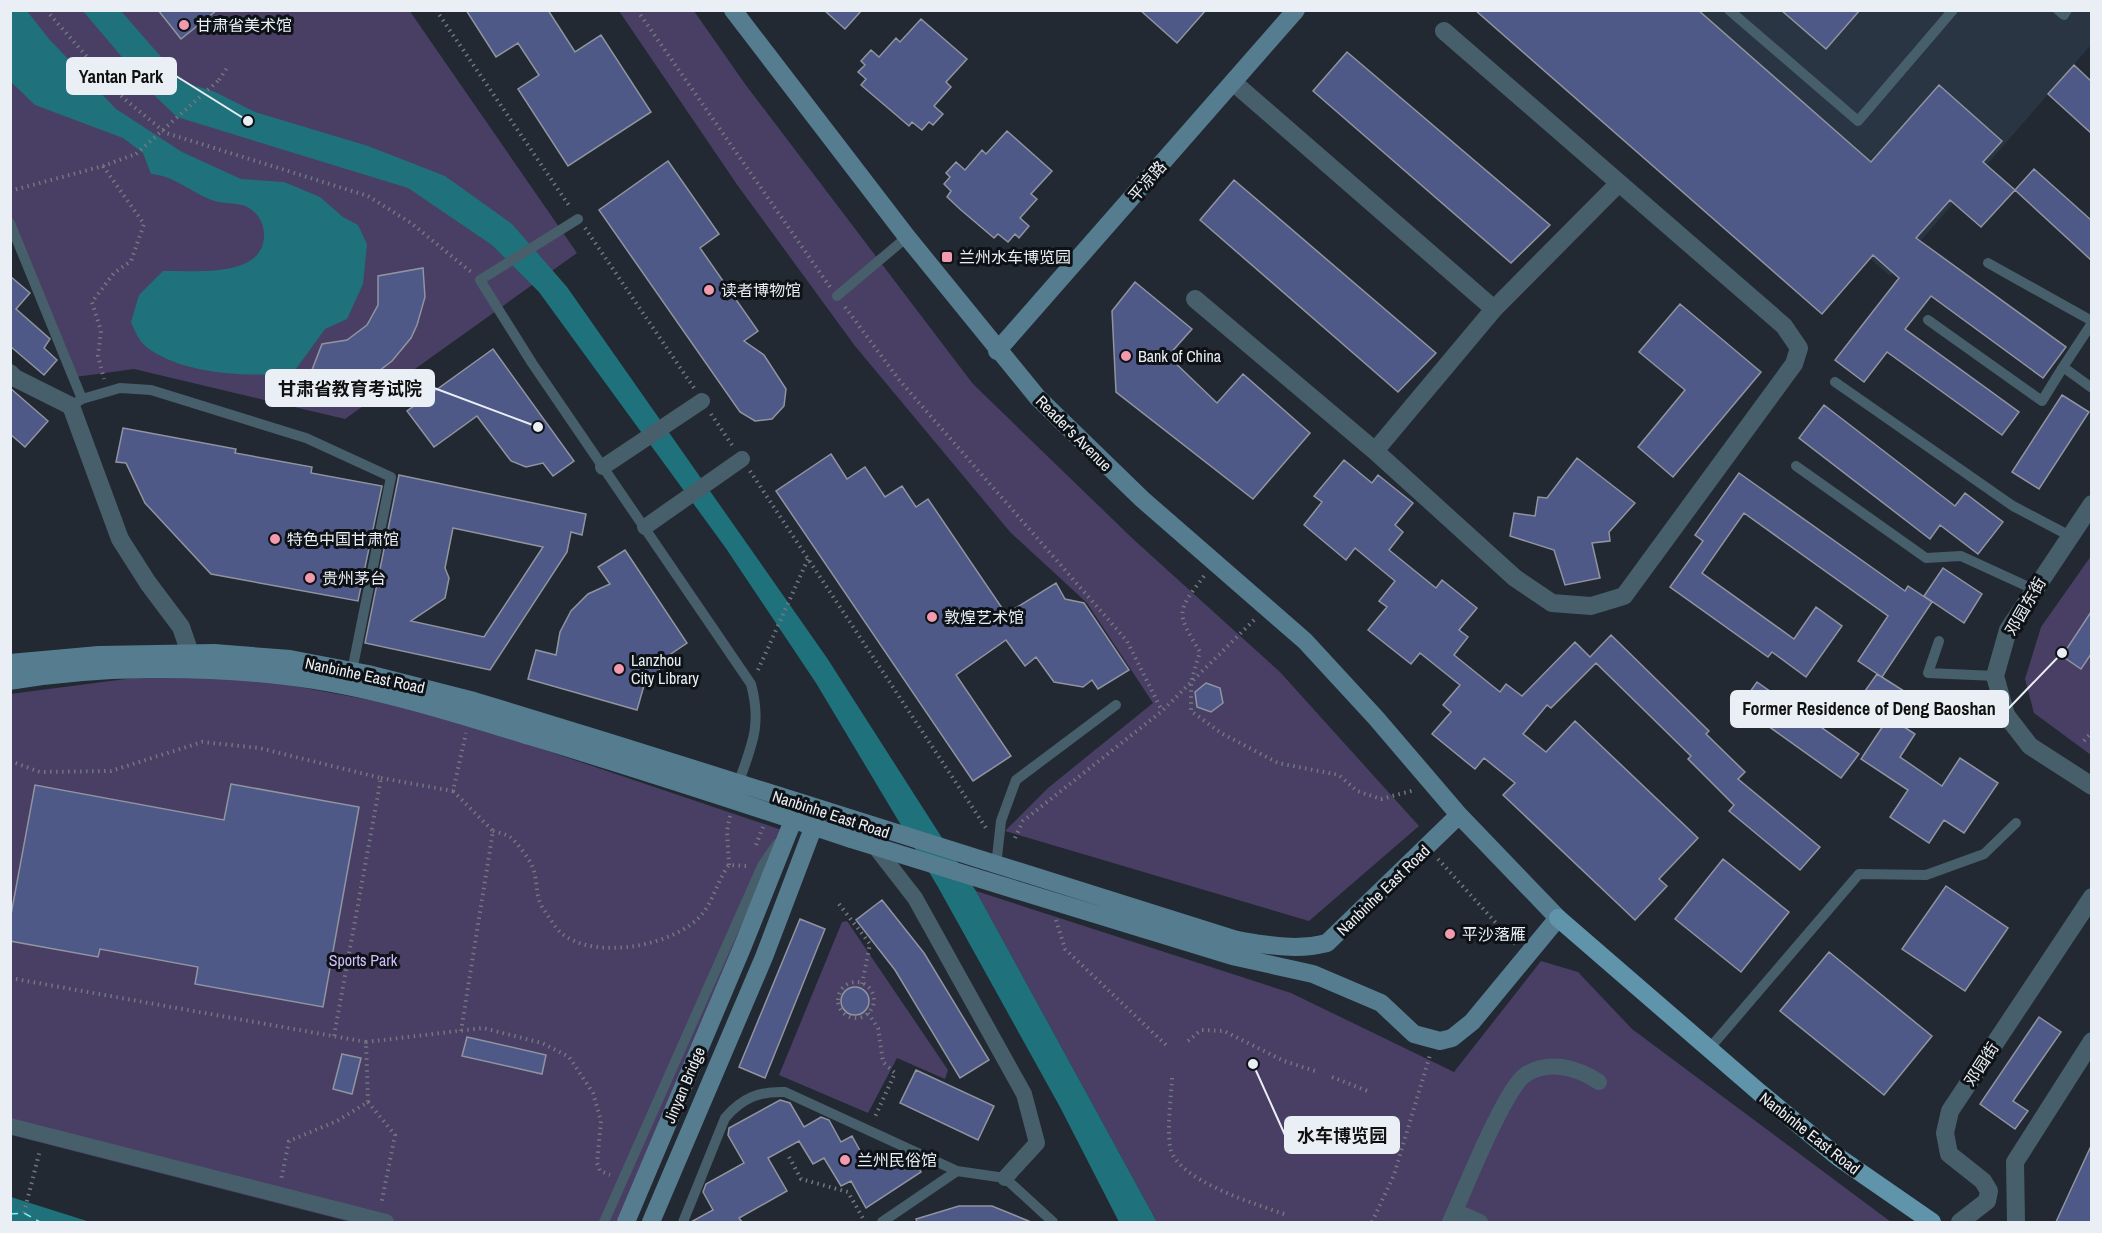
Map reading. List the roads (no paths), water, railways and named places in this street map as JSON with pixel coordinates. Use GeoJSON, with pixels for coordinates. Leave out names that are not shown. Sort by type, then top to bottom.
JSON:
{"type":"FeatureCollection","features":[{"type":"Feature","properties":{"kind":"main road","name":"Reader's Avenue"},"geometry":{"type":"LineString","coordinates":[[733,10],[997,351],[1065,426],[1142,498],[1268,606],[1305,641],[1459,816]]}},
{"type":"Feature","properties":{"kind":"main road","name":"平凉路"},"geometry":{"type":"LineString","coordinates":[[997,351],[1296,10]]}},
{"type":"Feature","properties":{"kind":"main road","name":"Nanbinhe East Road"},"geometry":{"type":"LineString","coordinates":[[10,663],[99,655],[190,653],[290,659],[352,671],[474,701],[735,792],[853,830],[1237,940],[1272,946],[1311,947],[1327,943],[1459,816],[1558,918],[1709,1049],[1838,1157],[1932,1222]]}},
{"type":"Feature","properties":{"kind":"main road","name":"Nanbinhe East Road"},"geometry":{"type":"LineString","coordinates":[[10,681],[100,672],[235,672],[287,676],[364,691],[469,717],[735,792]]}},
{"type":"Feature","properties":{"kind":"main road","name":"Jinyan Bridge"},"geometry":{"type":"LineString","coordinates":[[626,1222],[742,948],[796,812]]}},
{"type":"Feature","properties":{"kind":"main road","name":"Jinyan Bridge"},"geometry":{"type":"LineString","coordinates":[[651,1222],[764,957],[817,818]]}},
{"type":"Feature","properties":{"kind":"main road","name":"Nanbinhe East Road"},"geometry":{"type":"LineString","coordinates":[[983,868],[1056,901],[1232,956],[1313,974],[1381,1003],[1414,1034],[1434,1040],[1452,1038],[1462,1032],[1558,918]]}},
{"type":"Feature","properties":{"kind":"street"},"geometry":{"type":"LineString","coordinates":[[1196,299],[1375,451],[1515,578],[1552,603],[1591,606],[1624,596],[1794,364],[1799,348],[1784,326],[1444,31]]}},
{"type":"Feature","properties":{"kind":"street"},"geometry":{"type":"LineString","coordinates":[[1233,82],[1494,309]]}},
{"type":"Feature","properties":{"kind":"street"},"geometry":{"type":"LineString","coordinates":[[1375,451],[1494,309],[1619,183]]}},
{"type":"Feature","properties":{"kind":"street"},"geometry":{"type":"LineString","coordinates":[[10,373],[15,378],[77,403],[120,539],[148,583],[181,627],[190,653]]}},
{"type":"Feature","properties":{"kind":"street"},"geometry":{"type":"LineString","coordinates":[[603,467],[696,405]]}},
{"type":"Feature","properties":{"kind":"street"},"geometry":{"type":"LineString","coordinates":[[645,527],[736,464]]}},
{"type":"Feature","properties":{"kind":"street","name":"邓园东街"},"geometry":{"type":"LineString","coordinates":[[1995,676],[2008,630],[2091,504]]}},
{"type":"Feature","properties":{"kind":"street"},"geometry":{"type":"LineString","coordinates":[[1995,676],[2006,715],[2030,746],[2091,786]]}},
{"type":"Feature","properties":{"kind":"street"},"geometry":{"type":"LineString","coordinates":[[853,830],[915,898],[1024,1094],[1037,1143],[1005,1178]]}},
{"type":"Feature","properties":{"kind":"street","name":"邓园街"},"geometry":{"type":"LineString","coordinates":[[1960,1222],[1987,1201],[1989,1191],[1983,1181],[1949,1154],[1945,1133],[1950,1112],[2091,897]]}},
{"type":"Feature","properties":{"kind":"street"},"geometry":{"type":"LineString","coordinates":[[2016,1222],[2015,1162],[2091,1041]]}},
{"type":"Feature","properties":{"kind":"street"},"geometry":{"type":"LineString","coordinates":[[1480,1222],[1452,1217],[1506,1100],[1525,1075],[1552,1066],[1581,1070],[1599,1082]]}},
{"type":"Feature","properties":{"kind":"street"},"geometry":{"type":"LineString","coordinates":[[10,1126],[382,1221]]}},
{"type":"Feature","properties":{"kind":"lane"},"geometry":{"type":"LineString","coordinates":[[1729,10],[1857,121],[1953,10]]}},
{"type":"Feature","properties":{"kind":"lane"},"geometry":{"type":"LineString","coordinates":[[2058,10],[2064,15],[2067,10]]}},
{"type":"Feature","properties":{"kind":"lane"},"geometry":{"type":"LineString","coordinates":[[578,219],[484,278],[532,363],[751,684],[758,708],[756,733],[735,792]]}},
{"type":"Feature","properties":{"kind":"lane"},"geometry":{"type":"LineString","coordinates":[[10,223],[77,403],[120,388],[151,390],[306,438],[391,477],[352,671]]}},
{"type":"Feature","properties":{"kind":"lane"},"geometry":{"type":"LineString","coordinates":[[837,296],[907,237]]}},
{"type":"Feature","properties":{"kind":"lane"},"geometry":{"type":"LineString","coordinates":[[1928,320],[2042,401],[2091,322],[1988,264]]}},
{"type":"Feature","properties":{"kind":"lane"},"geometry":{"type":"LineString","coordinates":[[2063,367],[2091,388]]}},
{"type":"Feature","properties":{"kind":"lane"},"geometry":{"type":"LineString","coordinates":[[1835,382],[2013,506],[2070,536]]}},
{"type":"Feature","properties":{"kind":"lane"},"geometry":{"type":"LineString","coordinates":[[1796,466],[1926,558],[1961,556],[2033,589]]}},
{"type":"Feature","properties":{"kind":"lane"},"geometry":{"type":"LineString","coordinates":[[1939,641],[1928,673],[1995,676]]}},
{"type":"Feature","properties":{"kind":"lane"},"geometry":{"type":"LineString","coordinates":[[983,868],[998,845],[1001,821],[1016,780],[1116,705]]}},
{"type":"Feature","properties":{"kind":"lane"},"geometry":{"type":"LineString","coordinates":[[604,1222],[762,866],[796,812]]}},
{"type":"Feature","properties":{"kind":"lane"},"geometry":{"type":"LineString","coordinates":[[1709,1049],[1859,874],[1926,875],[1984,854],[2016,823]]}},
{"type":"Feature","properties":{"kind":"lane"},"geometry":{"type":"LineString","coordinates":[[683,1222],[726,1118],[736,1105],[751,1096],[768,1091],[785,1092],[957,1171],[1005,1178],[1053,1222]]}},
{"type":"Feature","properties":{"kind":"lane"},"geometry":{"type":"LineString","coordinates":[[882,1222],[957,1171]]}},
{"type":"Feature","properties":{"kind":"water"},"geometry":{"type":"Polygon","coordinates":[[[10,11],[27,11],[49,39],[116,109],[182,152],[241,179],[284,182],[320,197],[343,217],[358,225],[367,244],[363,284],[347,319],[325,329],[293,373],[258,375],[199,369],[164,358],[146,347],[140,340],[131,322],[139,295],[163,271],[208,271],[240,265],[252,259],[261,249],[264,235],[262,223],[256,213],[245,206],[214,201],[174,180],[151,174],[143,153],[123,138],[35,105],[11,82],[10,11]]]}},
{"type":"Feature","properties":{"kind":"water"},"geometry":{"type":"Polygon","coordinates":[[[83,11],[121,11],[183,82],[215,92],[255,112],[368,146],[445,176],[512,224],[567,287],[827,658],[976,891],[1157,1222],[1119,1222],[1060,1107],[938,887],[816,683],[725,547],[539,292],[492,245],[408,188],[177,117],[154,95],[83,11]]]}},
{"type":"Feature","properties":{"kind":"water"},"geometry":{"type":"Polygon","coordinates":[[[11,1197],[90,1222],[11,1222],[11,1197]]]}},
{"type":"Feature","properties":{"kind":"place","name":"甘肃省美术馆"},"geometry":{"type":"Point","coordinates":[184,25]}},
{"type":"Feature","properties":{"kind":"place","name":"Yantan Park"},"geometry":{"type":"Point","coordinates":[248,121]}},
{"type":"Feature","properties":{"kind":"place","name":"兰州水车博览园"},"geometry":{"type":"Point","coordinates":[947,257]}},
{"type":"Feature","properties":{"kind":"place","name":"读者博物馆"},"geometry":{"type":"Point","coordinates":[709,290]}},
{"type":"Feature","properties":{"kind":"place","name":"Bank of China"},"geometry":{"type":"Point","coordinates":[1126,356]}},
{"type":"Feature","properties":{"kind":"place","name":"甘肃省教育考试院"},"geometry":{"type":"Point","coordinates":[538,427]}},
{"type":"Feature","properties":{"kind":"place","name":"特色中国甘肃馆"},"geometry":{"type":"Point","coordinates":[275,539]}},
{"type":"Feature","properties":{"kind":"place","name":"贵州茅台"},"geometry":{"type":"Point","coordinates":[310,578]}},
{"type":"Feature","properties":{"kind":"place","name":"敦煌艺术馆"},"geometry":{"type":"Point","coordinates":[932,617]}},
{"type":"Feature","properties":{"kind":"place","name":"Former Residence of Deng Baoshan"},"geometry":{"type":"Point","coordinates":[2062,653]}},
{"type":"Feature","properties":{"kind":"place","name":"Lanzhou City Library"},"geometry":{"type":"Point","coordinates":[619,669]}},
{"type":"Feature","properties":{"kind":"place","name":"平沙落雁"},"geometry":{"type":"Point","coordinates":[1450,934]}},
{"type":"Feature","properties":{"kind":"place","name":"水车博览园"},"geometry":{"type":"Point","coordinates":[1253,1064]}},
{"type":"Feature","properties":{"kind":"place","name":"兰州民俗馆"},"geometry":{"type":"Point","coordinates":[845,1160]}},
{"type":"Feature","properties":{"kind":"park label","name":"Sports Park"},"geometry":{"type":"Point","coordinates":[363,960]}}]}
